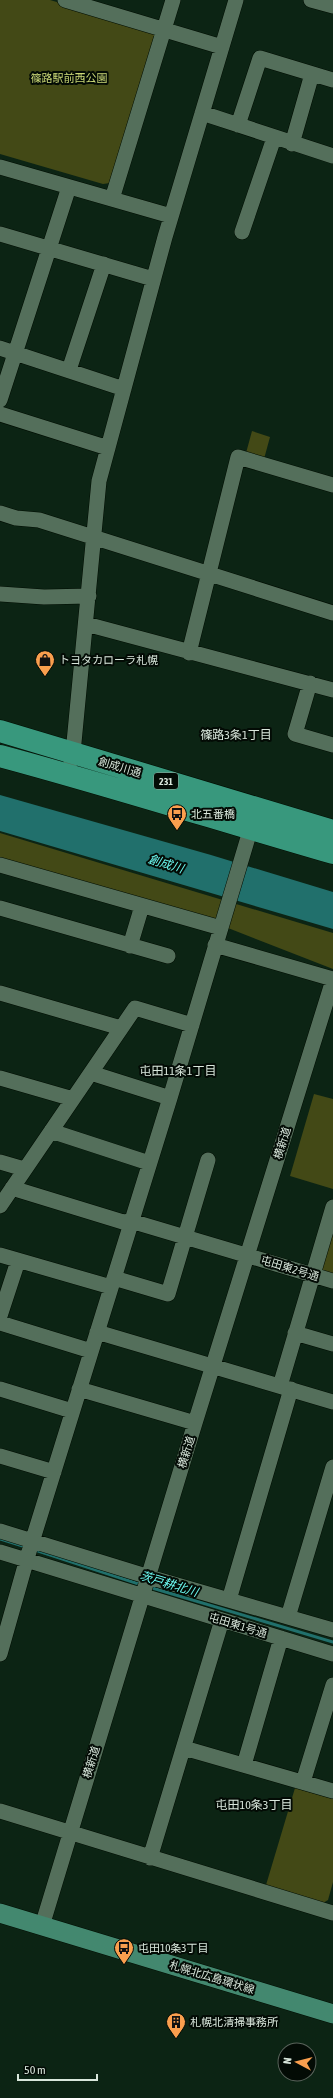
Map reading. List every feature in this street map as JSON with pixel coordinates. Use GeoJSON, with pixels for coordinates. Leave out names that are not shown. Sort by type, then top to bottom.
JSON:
{"type":"FeatureCollection","features":[{"type":"Feature","properties":{"kind":"highway","name":"創成川通"},"geometry":{"type":"LineString","coordinates":[[1,730],[333,831]]}},
{"type":"Feature","properties":{"kind":"highway","name":"創成川通"},"geometry":{"type":"LineString","coordinates":[[0,756],[67,774],[333,853]]}},
{"type":"Feature","properties":{"kind":"main road","name":"札幌北広島環状線"},"geometry":{"type":"LineString","coordinates":[[0,1914],[333,2014]]}},
{"type":"Feature","properties":{"kind":"street"},"geometry":{"type":"LineString","coordinates":[[65,0],[222,46]]}},
{"type":"Feature","properties":{"kind":"street"},"geometry":{"type":"LineString","coordinates":[[112,199],[173,0]]}},
{"type":"Feature","properties":{"kind":"street"},"geometry":{"type":"LineString","coordinates":[[67,774],[73,753],[99,481],[153,278],[236,0]]}},
{"type":"Feature","properties":{"kind":"street"},"geometry":{"type":"LineString","coordinates":[[311,0],[333,6]]}},
{"type":"Feature","properties":{"kind":"street"},"geometry":{"type":"LineString","coordinates":[[238,125],[260,58],[333,80]]}},
{"type":"Feature","properties":{"kind":"street"},"geometry":{"type":"LineString","coordinates":[[292,144],[312,74]]}},
{"type":"Feature","properties":{"kind":"street"},"geometry":{"type":"LineString","coordinates":[[202,113],[292,144],[333,156]]}},
{"type":"Feature","properties":{"kind":"street"},"geometry":{"type":"LineString","coordinates":[[242,232],[274,138]]}},
{"type":"Feature","properties":{"kind":"street"},"geometry":{"type":"LineString","coordinates":[[0,167],[171,216]]}},
{"type":"Feature","properties":{"kind":"street"},"geometry":{"type":"LineString","coordinates":[[0,400],[69,187]]}},
{"type":"Feature","properties":{"kind":"street"},"geometry":{"type":"LineString","coordinates":[[0,234],[153,278]]}},
{"type":"Feature","properties":{"kind":"street"},"geometry":{"type":"LineString","coordinates":[[69,370],[104,264]]}},
{"type":"Feature","properties":{"kind":"street"},"geometry":{"type":"LineString","coordinates":[[0,348],[124,389]]}},
{"type":"Feature","properties":{"kind":"street"},"geometry":{"type":"LineString","coordinates":[[0,414],[108,448]]}},
{"type":"Feature","properties":{"kind":"street"},"geometry":{"type":"LineString","coordinates":[[189,653],[238,457],[333,485]]}},
{"type":"Feature","properties":{"kind":"street"},"geometry":{"type":"LineString","coordinates":[[0,513],[16,518],[39,520],[333,613]]}},
{"type":"Feature","properties":{"kind":"street"},"geometry":{"type":"LineString","coordinates":[[0,594],[44,597],[89,596]]}},
{"type":"Feature","properties":{"kind":"street"},"geometry":{"type":"LineString","coordinates":[[86,624],[189,653],[333,690]]}},
{"type":"Feature","properties":{"kind":"street"},"geometry":{"type":"LineString","coordinates":[[310,683],[295,734],[333,745]]}},
{"type":"Feature","properties":{"kind":"street"},"geometry":{"type":"LineString","coordinates":[[0,1654],[72,1411],[170,1098],[257,808]]}},
{"type":"Feature","properties":{"kind":"street"},"geometry":{"type":"LineString","coordinates":[[0,865],[142,906],[223,921]]}},
{"type":"Feature","properties":{"kind":"street"},"geometry":{"type":"LineString","coordinates":[[130,946],[142,906]]}},
{"type":"Feature","properties":{"kind":"street"},"geometry":{"type":"LineString","coordinates":[[0,908],[168,956]]}},
{"type":"Feature","properties":{"kind":"street"},"geometry":{"type":"LineString","coordinates":[[216,945],[333,979]]}},
{"type":"Feature","properties":{"kind":"street","name":"横新道"},"geometry":{"type":"LineString","coordinates":[[42,1926],[69,1833],[333,979]]}},
{"type":"Feature","properties":{"kind":"street"},"geometry":{"type":"LineString","coordinates":[[0,993],[121,1028]]}},
{"type":"Feature","properties":{"kind":"street"},"geometry":{"type":"LineString","coordinates":[[0,1206],[135,1008],[192,1025]]}},
{"type":"Feature","properties":{"kind":"street"},"geometry":{"type":"LineString","coordinates":[[91,1073],[170,1098]]}},
{"type":"Feature","properties":{"kind":"street"},"geometry":{"type":"LineString","coordinates":[[0,1078],[73,1099]]}},
{"type":"Feature","properties":{"kind":"street"},"geometry":{"type":"LineString","coordinates":[[51,1131],[149,1163]]}},
{"type":"Feature","properties":{"kind":"street"},"geometry":{"type":"LineString","coordinates":[[0,1255],[18,1261],[112,1283],[168,1294],[208,1160]]}},
{"type":"Feature","properties":{"kind":"street"},"geometry":{"type":"LineString","coordinates":[[0,1162],[24,1169]]}},
{"type":"Feature","properties":{"kind":"street","name":"屯田東2号通"},"geometry":{"type":"LineString","coordinates":[[12,1188],[123,1222],[131,1221],[333,1281]]}},
{"type":"Feature","properties":{"kind":"street"},"geometry":{"type":"LineString","coordinates":[[229,1600],[285,1388],[295,1333],[312,1274],[332,1214]]}},
{"type":"Feature","properties":{"kind":"street"},"geometry":{"type":"LineString","coordinates":[[0,1316],[18,1261]]}},
{"type":"Feature","properties":{"kind":"street"},"geometry":{"type":"LineString","coordinates":[[0,1323],[91,1350]]}},
{"type":"Feature","properties":{"kind":"street"},"geometry":{"type":"LineString","coordinates":[[96,1332],[333,1402]]}},
{"type":"Feature","properties":{"kind":"street"},"geometry":{"type":"LineString","coordinates":[[295,1333],[333,1344]]}},
{"type":"Feature","properties":{"kind":"street"},"geometry":{"type":"LineString","coordinates":[[0,1389],[72,1411]]}},
{"type":"Feature","properties":{"kind":"street"},"geometry":{"type":"LineString","coordinates":[[79,1389],[195,1423]]}},
{"type":"Feature","properties":{"kind":"street"},"geometry":{"type":"LineString","coordinates":[[0,1456],[54,1472]]}},
{"type":"Feature","properties":{"kind":"street"},"geometry":{"type":"LineString","coordinates":[[288,1617],[333,1467]]}},
{"type":"Feature","properties":{"kind":"street"},"geometry":{"type":"LineString","coordinates":[[0,1531],[30,1551],[146,1587]]}},
{"type":"Feature","properties":{"kind":"street"},"geometry":{"type":"LineString","coordinates":[[0,1552],[30,1551],[146,1587]]}},
{"type":"Feature","properties":{"kind":"street","name":"屯田東1号通"},"geometry":{"type":"LineString","coordinates":[[146,1587],[229,1600],[333,1630]]}},
{"type":"Feature","properties":{"kind":"street","name":"屯田東1号通"},"geometry":{"type":"LineString","coordinates":[[146,1587],[222,1620],[333,1654]]}},
{"type":"Feature","properties":{"kind":"street"},"geometry":{"type":"LineString","coordinates":[[150,1858],[222,1620]]}},
{"type":"Feature","properties":{"kind":"street"},"geometry":{"type":"LineString","coordinates":[[244,1765],[282,1638]]}},
{"type":"Feature","properties":{"kind":"street"},"geometry":{"type":"LineString","coordinates":[[303,1782],[333,1685]]}},
{"type":"Feature","properties":{"kind":"street"},"geometry":{"type":"LineString","coordinates":[[184,1748],[333,1791]]}},
{"type":"Feature","properties":{"kind":"street"},"geometry":{"type":"LineString","coordinates":[[0,1811],[150,1858],[332,1910]]}},
{"type":"Feature","properties":{"kind":"green space","name":"篠路駅前西公園"},"geometry":{"type":"Polygon","coordinates":[[[0,0],[50,0],[152,30],[155,34],[110,183],[103,184],[0,154],[0,0]]]}},
{"type":"Feature","properties":{"kind":"green space"},"geometry":{"type":"Polygon","coordinates":[[[252,431],[270,437],[264,459],[246,453],[252,431]]]}},
{"type":"Feature","properties":{"kind":"green space"},"geometry":{"type":"Polygon","coordinates":[[[0,833],[333,933],[333,969],[228,928],[0,859],[0,833]]]}},
{"type":"Feature","properties":{"kind":"green space"},"geometry":{"type":"Polygon","coordinates":[[[314,1094],[333,1099],[333,1189],[290,1176],[314,1094]]]}},
{"type":"Feature","properties":{"kind":"green space"},"geometry":{"type":"Polygon","coordinates":[[[333,1227],[333,1275],[320,1271],[333,1227]]]}},
{"type":"Feature","properties":{"kind":"green space"},"geometry":{"type":"Polygon","coordinates":[[[295,1788],[333,1799],[333,1882],[328,1900],[323,1903],[266,1885],[295,1788]]]}},
{"type":"Feature","properties":{"kind":"water","name":"創成川"},"geometry":{"type":"Polygon","coordinates":[[[0,795],[211,855],[333,892],[333,929],[0,831],[0,795]]]}},
{"type":"Feature","properties":{"kind":"waterway","name":"茨戸耕北川"},"geometry":{"type":"LineString","coordinates":[[0,1539],[26,1547]]}},
{"type":"Feature","properties":{"kind":"waterway","name":"茨戸耕北川"},"geometry":{"type":"LineString","coordinates":[[35,1550],[142,1585]]}},
{"type":"Feature","properties":{"kind":"waterway","name":"茨戸耕北川"},"geometry":{"type":"LineString","coordinates":[[149,1587],[333,1642]]}},
{"type":"Feature","properties":{"kind":"place","name":"トヨタカローラ札幌"},"geometry":{"type":"Point","coordinates":[45,677]}},
{"type":"Feature","properties":{"kind":"place","name":"北五番橋"},"geometry":{"type":"Point","coordinates":[177,831]}},
{"type":"Feature","properties":{"kind":"place","name":"屯田10条3丁目"},"geometry":{"type":"Point","coordinates":[124,1965]}},
{"type":"Feature","properties":{"kind":"place","name":"札幌北清掃事務所"},"geometry":{"type":"Point","coordinates":[176,2039]}},
{"type":"Feature","properties":{"kind":"district","name":"篠路3条1丁目"},"geometry":{"type":"Point","coordinates":[236,735]}},
{"type":"Feature","properties":{"kind":"district","name":"屯田11条1丁目"},"geometry":{"type":"Point","coordinates":[178,1071]}},
{"type":"Feature","properties":{"kind":"district","name":"屯田10条3丁目"},"geometry":{"type":"Point","coordinates":[254,1805]}}]}
